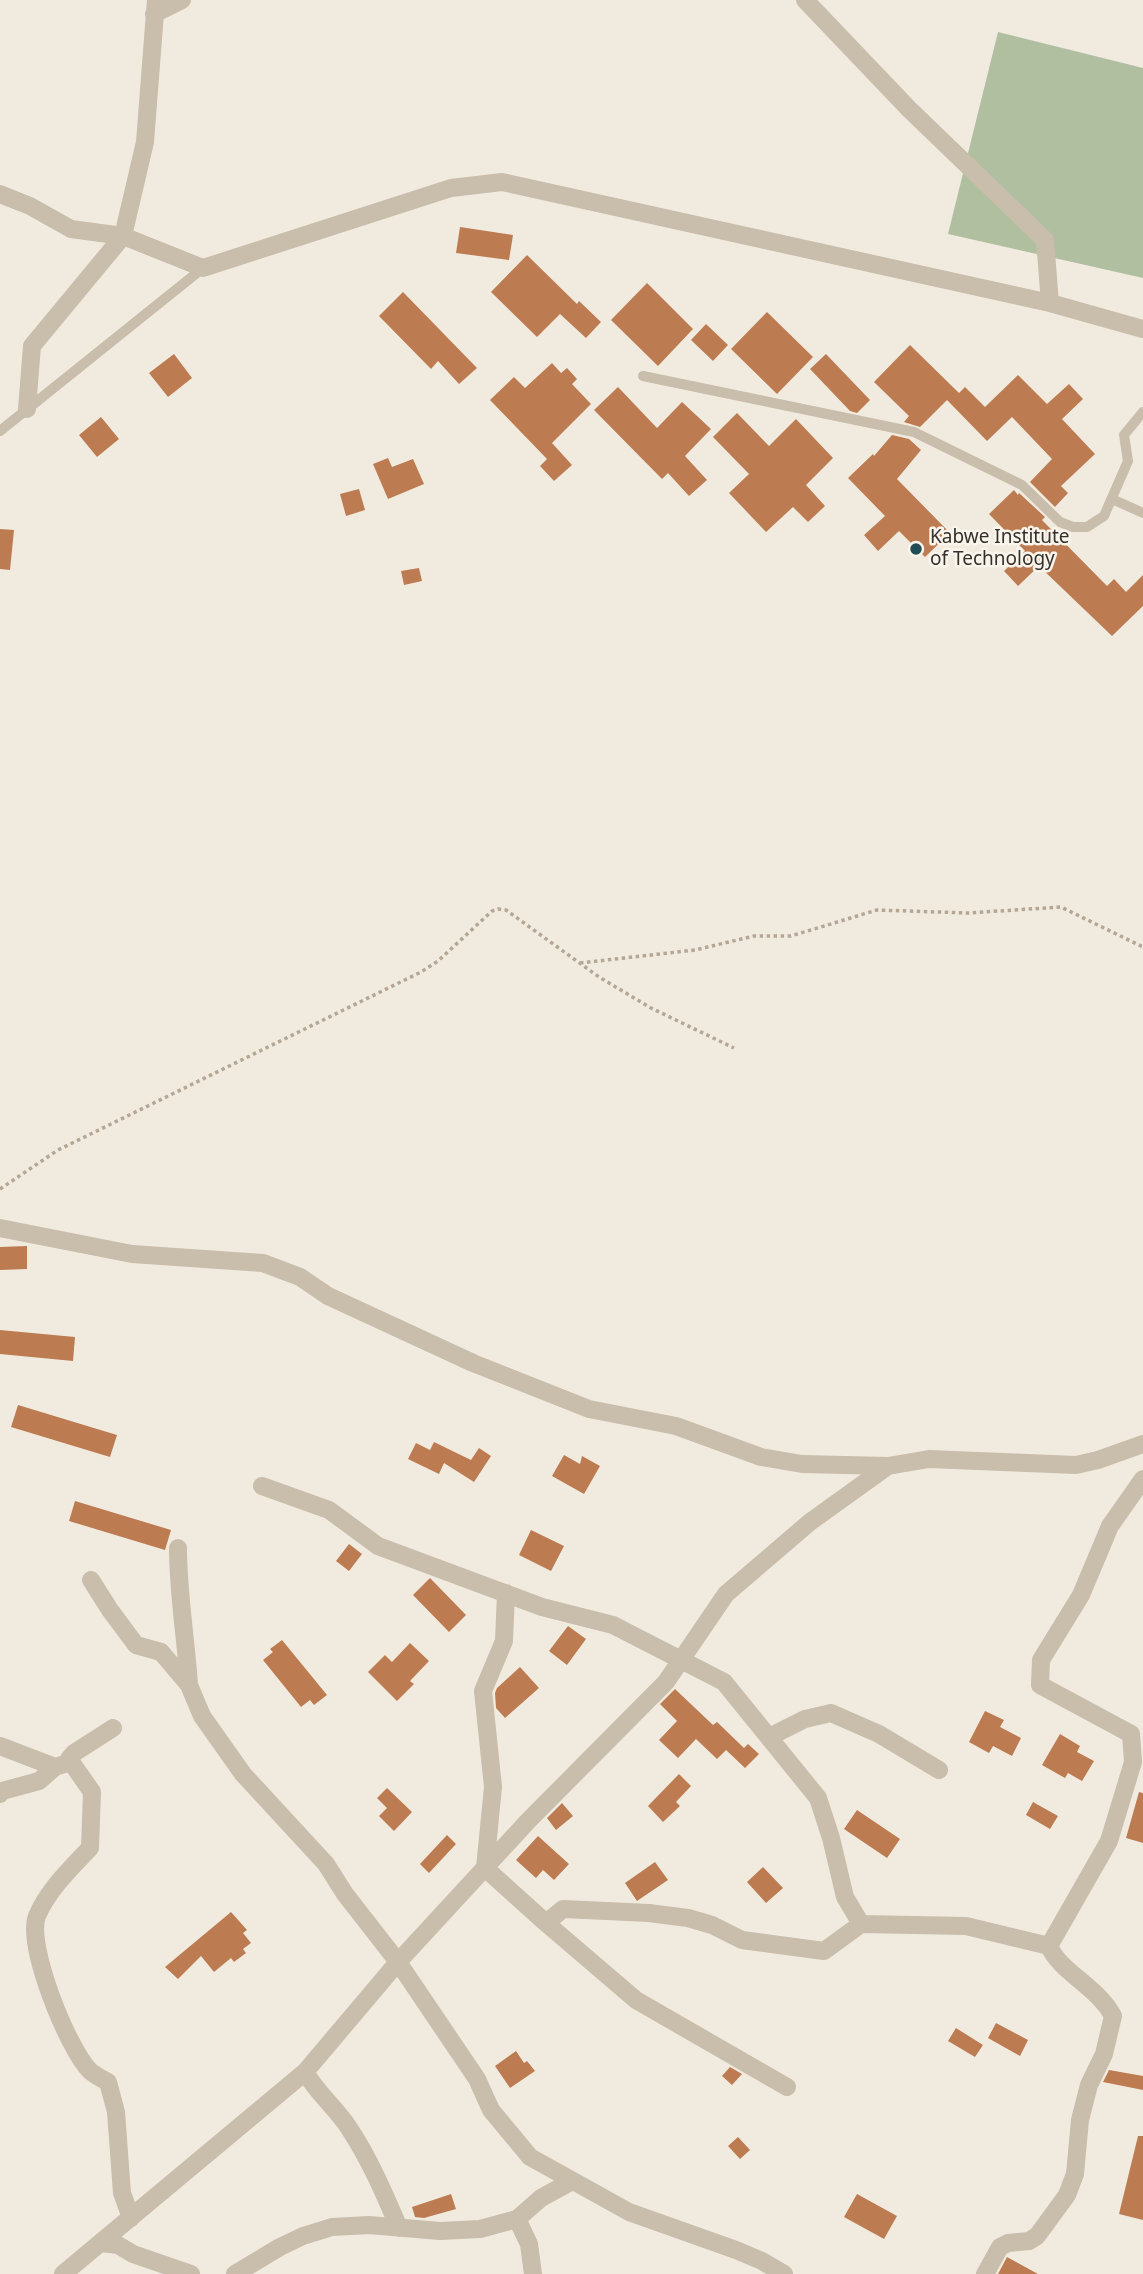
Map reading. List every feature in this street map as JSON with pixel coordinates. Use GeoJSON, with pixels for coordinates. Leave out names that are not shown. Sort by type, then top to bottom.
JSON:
{"type":"FeatureCollection","features":[{"type":"Feature","properties":{"kind":"street"},"geometry":{"type":"LineString","coordinates":[[27,409],[32,346],[123,236],[145,142],[155,7],[182,0]]}},
{"type":"Feature","properties":{"kind":"street"},"geometry":{"type":"LineString","coordinates":[[805,0],[909,109],[1045,240],[1050,303]]}},
{"type":"Feature","properties":{"kind":"street"},"geometry":{"type":"LineString","coordinates":[[0,194],[30,206],[71,229],[123,236],[203,268],[451,188],[502,182],[1050,303],[1143,329]]}},
{"type":"Feature","properties":{"kind":"street"},"geometry":{"type":"LineString","coordinates":[[0,1228],[132,1254],[263,1262],[300,1278],[328,1296],[473,1363],[589,1409],[676,1426],[761,1457],[802,1464],[888,1466],[929,1459],[1076,1465],[1143,1444]]}},
{"type":"Feature","properties":{"kind":"street"},"geometry":{"type":"LineString","coordinates":[[63,2274],[305,2072],[398,1962],[527,1821],[666,1682],[726,1594],[810,1522],[888,1466]]}},
{"type":"Feature","properties":{"kind":"street"},"geometry":{"type":"LineString","coordinates":[[1049,1946],[1109,1841],[1133,1762],[1131,1734],[1040,1685],[1041,1660],[1081,1595],[1110,1527],[1143,1479]]}},
{"type":"Feature","properties":{"kind":"street"},"geometry":{"type":"LineString","coordinates":[[262,1486],[329,1510],[378,1546],[542,1607],[613,1625],[724,1682],[818,1798],[845,1897],[861,1924]]}},
{"type":"Feature","properties":{"kind":"street"},"geometry":{"type":"LineString","coordinates":[[178,1548],[178,1591],[186,1639],[189,1685]]}},
{"type":"Feature","properties":{"kind":"street"},"geometry":{"type":"LineString","coordinates":[[91,1580],[136,1645],[161,1651],[189,1685],[202,1716],[243,1774],[326,1864],[345,1894],[398,1962],[477,2079],[491,2110],[530,2157],[629,2212],[736,2249],[784,2274]]}},
{"type":"Feature","properties":{"kind":"street"},"geometry":{"type":"LineString","coordinates":[[485,1868],[493,1787],[483,1691],[504,1641],[506,1593]]}},
{"type":"Feature","properties":{"kind":"street"},"geometry":{"type":"LineString","coordinates":[[769,1737],[805,1718],[831,1713],[879,1734],[939,1770]]}},
{"type":"Feature","properties":{"kind":"street"},"geometry":{"type":"LineString","coordinates":[[0,1794],[2,1791],[39,1781],[63,1765],[74,1753],[113,1728]]}},
{"type":"Feature","properties":{"kind":"street"},"geometry":{"type":"LineString","coordinates":[[0,1746],[63,1765],[92,1792],[90,1848],[58,1882],[36,1917],[36,1944],[50,1997],[81,2058],[90,2071],[108,2082],[116,2112],[122,2193],[131,2218]]}},
{"type":"Feature","properties":{"kind":"street"},"geometry":{"type":"LineString","coordinates":[[485,1868],[636,2000],[787,2087]]}},
{"type":"Feature","properties":{"kind":"street"},"geometry":{"type":"LineString","coordinates":[[546,1923],[563,1909],[649,1913],[688,1918],[712,1925],[742,1940],[824,1951],[861,1924],[967,1926],[1049,1946],[1058,1959],[1107,2005],[1113,2016],[1104,2054],[1088,2085],[1080,2120],[1075,2174],[1067,2195],[1037,2236],[1029,2241],[1008,2243],[1000,2247],[985,2274]]}},
{"type":"Feature","properties":{"kind":"street"},"geometry":{"type":"LineString","coordinates":[[305,2072],[314,2089],[348,2126],[377,2175],[399,2228]]}},
{"type":"Feature","properties":{"kind":"street"},"geometry":{"type":"LineString","coordinates":[[235,2274],[280,2247],[332,2227],[369,2225],[440,2231],[480,2229],[517,2219],[541,2198],[572,2181]]}},
{"type":"Feature","properties":{"kind":"street"},"geometry":{"type":"LineString","coordinates":[[517,2219],[528,2244],[533,2274]]}},
{"type":"Feature","properties":{"kind":"street"},"geometry":{"type":"LineString","coordinates":[[102,2243],[118,2245],[133,2255],[191,2274]]}},
{"type":"Feature","properties":{"kind":"lane"},"geometry":{"type":"LineString","coordinates":[[0,431],[203,268]]}},
{"type":"Feature","properties":{"kind":"lane"},"geometry":{"type":"LineString","coordinates":[[643,376],[914,432],[1022,485],[1060,522],[1073,527],[1087,527],[1104,516],[1128,461],[1124,435],[1143,412]]}},
{"type":"Feature","properties":{"kind":"lane"},"geometry":{"type":"LineString","coordinates":[[1112,499],[1143,513]]}},
{"type":"Feature","properties":{"kind":"path"},"geometry":{"type":"LineString","coordinates":[[579,963],[695,950],[754,936],[791,936],[877,910],[968,913],[1061,907],[1143,947]]}},
{"type":"Feature","properties":{"kind":"path"},"geometry":{"type":"LineString","coordinates":[[0,1189],[58,1150],[421,972],[439,961],[492,911],[498,909],[506,910],[579,963],[651,1008],[734,1048]]}},
{"type":"Feature","properties":{"kind":"green space"},"geometry":{"type":"Polygon","coordinates":[[[998,32],[1143,68],[1143,278],[948,234],[998,32]]]}},
{"type":"Feature","properties":{"kind":"building"},"geometry":{"type":"Polygon","coordinates":[[[460,227],[513,235],[509,260],[456,253],[460,227]]]}},
{"type":"Feature","properties":{"kind":"building"},"geometry":{"type":"Polygon","coordinates":[[[527,255],[577,304],[579,301],[601,322],[586,338],[560,314],[537,337],[491,292],[527,255]]]}},
{"type":"Feature","properties":{"kind":"building"},"geometry":{"type":"Polygon","coordinates":[[[647,283],[693,329],[658,366],[611,320],[647,283]]]}},
{"type":"Feature","properties":{"kind":"building"},"geometry":{"type":"Polygon","coordinates":[[[403,292],[477,368],[459,384],[438,361],[431,369],[379,316],[403,292]]]}},
{"type":"Feature","properties":{"kind":"building"},"geometry":{"type":"Polygon","coordinates":[[[767,312],[813,357],[777,394],[731,349],[767,312]]]}},
{"type":"Feature","properties":{"kind":"building"},"geometry":{"type":"Polygon","coordinates":[[[706,324],[728,345],[713,361],[691,340],[706,324]]]}},
{"type":"Feature","properties":{"kind":"building"},"geometry":{"type":"Polygon","coordinates":[[[910,345],[959,393],[965,387],[985,407],[1018,375],[1047,404],[1069,384],[1083,399],[1062,419],[1095,454],[1061,486],[1068,493],[1055,507],[1030,482],[1052,459],[1012,417],[987,441],[947,400],[920,427],[904,422],[909,416],[874,382],[910,345]]]}},
{"type":"Feature","properties":{"kind":"building"},"geometry":{"type":"Polygon","coordinates":[[[174,354],[192,378],[168,397],[149,373],[174,354]]]}},
{"type":"Feature","properties":{"kind":"building"},"geometry":{"type":"Polygon","coordinates":[[[826,354],[870,400],[857,413],[850,411],[810,369],[826,354]]]}},
{"type":"Feature","properties":{"kind":"building"},"geometry":{"type":"Polygon","coordinates":[[[552,363],[561,373],[567,368],[577,379],[572,384],[591,404],[552,443],[572,465],[554,481],[540,466],[547,459],[490,400],[514,377],[525,388],[552,363]]]}},
{"type":"Feature","properties":{"kind":"building"},"geometry":{"type":"Polygon","coordinates":[[[618,387],[657,428],[682,402],[711,429],[685,456],[707,480],[689,496],[668,473],[662,479],[594,410],[618,387]]]}},
{"type":"Feature","properties":{"kind":"building"},"geometry":{"type":"Polygon","coordinates":[[[737,413],[769,446],[796,419],[833,458],[806,485],[825,506],[808,522],[793,507],[766,532],[729,493],[749,474],[713,437],[737,413]]]}},
{"type":"Feature","properties":{"kind":"building"},"geometry":{"type":"Polygon","coordinates":[[[101,417],[119,439],[97,457],[79,435],[101,417]]]}},
{"type":"Feature","properties":{"kind":"building"},"geometry":{"type":"Polygon","coordinates":[[[892,435],[909,439],[921,450],[897,479],[950,533],[925,557],[899,531],[878,551],[864,535],[885,516],[848,478],[873,454],[874,456],[892,435]]]}},
{"type":"Feature","properties":{"kind":"building"},"geometry":{"type":"Polygon","coordinates":[[[388,458],[392,467],[413,459],[424,484],[388,499],[373,464],[388,458]]]}},
{"type":"Feature","properties":{"kind":"building"},"geometry":{"type":"Polygon","coordinates":[[[359,489],[365,510],[346,516],[340,494],[359,489]]]}},
{"type":"Feature","properties":{"kind":"building"},"geometry":{"type":"Polygon","coordinates":[[[1014,490],[1045,517],[1042,520],[1107,586],[1114,579],[1126,592],[1143,575],[1143,606],[1112,636],[1039,566],[1018,586],[1004,571],[1025,551],[989,514],[1014,490]]]}},
{"type":"Feature","properties":{"kind":"building"},"geometry":{"type":"Polygon","coordinates":[[[0,529],[14,530],[10,570],[0,569],[0,529]]]}},
{"type":"Feature","properties":{"kind":"building"},"geometry":{"type":"Polygon","coordinates":[[[419,568],[422,581],[404,585],[401,571],[419,568]]]}},
{"type":"Feature","properties":{"kind":"building"},"geometry":{"type":"Polygon","coordinates":[[[27,1246],[27,1269],[0,1270],[0,1247],[27,1246]]]}},
{"type":"Feature","properties":{"kind":"building"},"geometry":{"type":"Polygon","coordinates":[[[0,1330],[75,1337],[73,1361],[0,1354],[0,1330]]]}},
{"type":"Feature","properties":{"kind":"building"},"geometry":{"type":"Polygon","coordinates":[[[18,1405],[117,1435],[110,1457],[11,1427],[18,1405]]]}},
{"type":"Feature","properties":{"kind":"building"},"geometry":{"type":"Polygon","coordinates":[[[434,1442],[471,1460],[479,1448],[491,1456],[474,1482],[444,1463],[439,1474],[408,1459],[416,1443],[430,1450],[434,1442]]]}},
{"type":"Feature","properties":{"kind":"building"},"geometry":{"type":"Polygon","coordinates":[[[564,1455],[580,1464],[582,1456],[600,1466],[584,1494],[552,1476],[564,1455]]]}},
{"type":"Feature","properties":{"kind":"building"},"geometry":{"type":"Polygon","coordinates":[[[75,1501],[171,1530],[165,1550],[69,1521],[75,1501]]]}},
{"type":"Feature","properties":{"kind":"building"},"geometry":{"type":"Polygon","coordinates":[[[531,1530],[564,1546],[551,1571],[519,1555],[531,1530]]]}},
{"type":"Feature","properties":{"kind":"building"},"geometry":{"type":"Polygon","coordinates":[[[349,1544],[362,1554],[349,1571],[336,1561],[349,1544]]]}},
{"type":"Feature","properties":{"kind":"building"},"geometry":{"type":"Polygon","coordinates":[[[430,1578],[466,1615],[449,1632],[413,1595],[430,1578]]]}},
{"type":"Feature","properties":{"kind":"building"},"geometry":{"type":"Polygon","coordinates":[[[568,1626],[586,1639],[567,1665],[549,1651],[568,1626]]]}},
{"type":"Feature","properties":{"kind":"building"},"geometry":{"type":"Polygon","coordinates":[[[282,1640],[327,1695],[314,1705],[310,1700],[301,1707],[263,1660],[273,1652],[270,1649],[282,1640]]]}},
{"type":"Feature","properties":{"kind":"building"},"geometry":{"type":"Polygon","coordinates":[[[410,1643],[429,1661],[410,1681],[414,1684],[397,1701],[368,1672],[385,1655],[392,1662],[410,1643]]]}},
{"type":"Feature","properties":{"kind":"building"},"geometry":{"type":"Polygon","coordinates":[[[520,1667],[539,1688],[505,1718],[496,1708],[495,1693],[520,1667]]]}},
{"type":"Feature","properties":{"kind":"building"},"geometry":{"type":"Polygon","coordinates":[[[675,1689],[713,1725],[717,1722],[744,1748],[748,1744],[759,1754],[745,1768],[726,1750],[717,1759],[696,1739],[678,1758],[659,1740],[677,1721],[660,1704],[675,1689]]]}},
{"type":"Feature","properties":{"kind":"building"},"geometry":{"type":"Polygon","coordinates":[[[985,1711],[1004,1720],[1000,1727],[1021,1738],[1012,1756],[993,1746],[989,1753],[969,1742],[985,1711]]]}},
{"type":"Feature","properties":{"kind":"building"},"geometry":{"type":"Polygon","coordinates":[[[1060,1734],[1080,1746],[1077,1752],[1094,1761],[1082,1781],[1068,1773],[1065,1778],[1042,1765],[1060,1734]]]}},
{"type":"Feature","properties":{"kind":"building"},"geometry":{"type":"Polygon","coordinates":[[[679,1774],[691,1786],[676,1802],[680,1806],[663,1822],[648,1806],[679,1774]]]}},
{"type":"Feature","properties":{"kind":"building"},"geometry":{"type":"Polygon","coordinates":[[[387,1788],[412,1812],[394,1831],[379,1816],[387,1808],[377,1798],[387,1788]]]}},
{"type":"Feature","properties":{"kind":"building"},"geometry":{"type":"Polygon","coordinates":[[[1139,1792],[1143,1793],[1143,1843],[1126,1838],[1139,1792]]]}},
{"type":"Feature","properties":{"kind":"building"},"geometry":{"type":"Polygon","coordinates":[[[1033,1802],[1058,1816],[1050,1829],[1026,1815],[1033,1802]]]}},
{"type":"Feature","properties":{"kind":"building"},"geometry":{"type":"Polygon","coordinates":[[[562,1803],[573,1816],[556,1830],[547,1818],[562,1803]]]}},
{"type":"Feature","properties":{"kind":"building"},"geometry":{"type":"Polygon","coordinates":[[[857,1810],[900,1839],[887,1858],[844,1829],[857,1810]]]}},
{"type":"Feature","properties":{"kind":"building"},"geometry":{"type":"Polygon","coordinates":[[[447,1835],[456,1844],[429,1873],[420,1864],[447,1835]]]}},
{"type":"Feature","properties":{"kind":"building"},"geometry":{"type":"Polygon","coordinates":[[[538,1836],[569,1864],[554,1880],[543,1870],[536,1878],[516,1860],[538,1836]]]}},
{"type":"Feature","properties":{"kind":"building"},"geometry":{"type":"Polygon","coordinates":[[[655,1862],[668,1880],[637,1901],[625,1883],[655,1862]]]}},
{"type":"Feature","properties":{"kind":"building"},"geometry":{"type":"Polygon","coordinates":[[[763,1867],[783,1888],[766,1903],[747,1882],[763,1867]]]}},
{"type":"Feature","properties":{"kind":"building"},"geometry":{"type":"Polygon","coordinates":[[[231,1912],[247,1930],[243,1933],[251,1943],[243,1949],[246,1953],[234,1962],[231,1958],[214,1972],[201,1956],[178,1979],[165,1967],[231,1912]]]}},
{"type":"Feature","properties":{"kind":"building"},"geometry":{"type":"Polygon","coordinates":[[[996,2023],[1028,2040],[1020,2056],[988,2038],[996,2023]]]}},
{"type":"Feature","properties":{"kind":"building"},"geometry":{"type":"Polygon","coordinates":[[[956,2028],[983,2045],[975,2057],[948,2041],[956,2028]]]}},
{"type":"Feature","properties":{"kind":"building"},"geometry":{"type":"Polygon","coordinates":[[[516,2051],[524,2063],[527,2061],[535,2071],[510,2088],[495,2066],[516,2051]]]}},
{"type":"Feature","properties":{"kind":"building"},"geometry":{"type":"Polygon","coordinates":[[[730,2067],[742,2074],[732,2085],[722,2076],[730,2067]]]}},
{"type":"Feature","properties":{"kind":"building"},"geometry":{"type":"Polygon","coordinates":[[[1109,2070],[1143,2076],[1143,2090],[1103,2082],[1109,2070]]]}},
{"type":"Feature","properties":{"kind":"building"},"geometry":{"type":"Polygon","coordinates":[[[1138,2136],[1143,2136],[1143,2220],[1119,2214],[1138,2136]]]}},
{"type":"Feature","properties":{"kind":"building"},"geometry":{"type":"Polygon","coordinates":[[[738,2137],[750,2150],[740,2159],[728,2146],[738,2137]]]}},
{"type":"Feature","properties":{"kind":"building"},"geometry":{"type":"Polygon","coordinates":[[[451,2194],[456,2209],[424,2218],[415,2217],[412,2207],[451,2194]]]}},
{"type":"Feature","properties":{"kind":"building"},"geometry":{"type":"Polygon","coordinates":[[[857,2194],[897,2216],[884,2239],[844,2217],[857,2194]]]}},
{"type":"Feature","properties":{"kind":"building"},"geometry":{"type":"Polygon","coordinates":[[[1007,2257],[1038,2274],[998,2274],[1007,2257]]]}},
{"type":"Feature","properties":{"kind":"place","name":"Kabwe Institute of Technology"},"geometry":{"type":"Point","coordinates":[916,549]}}]}
